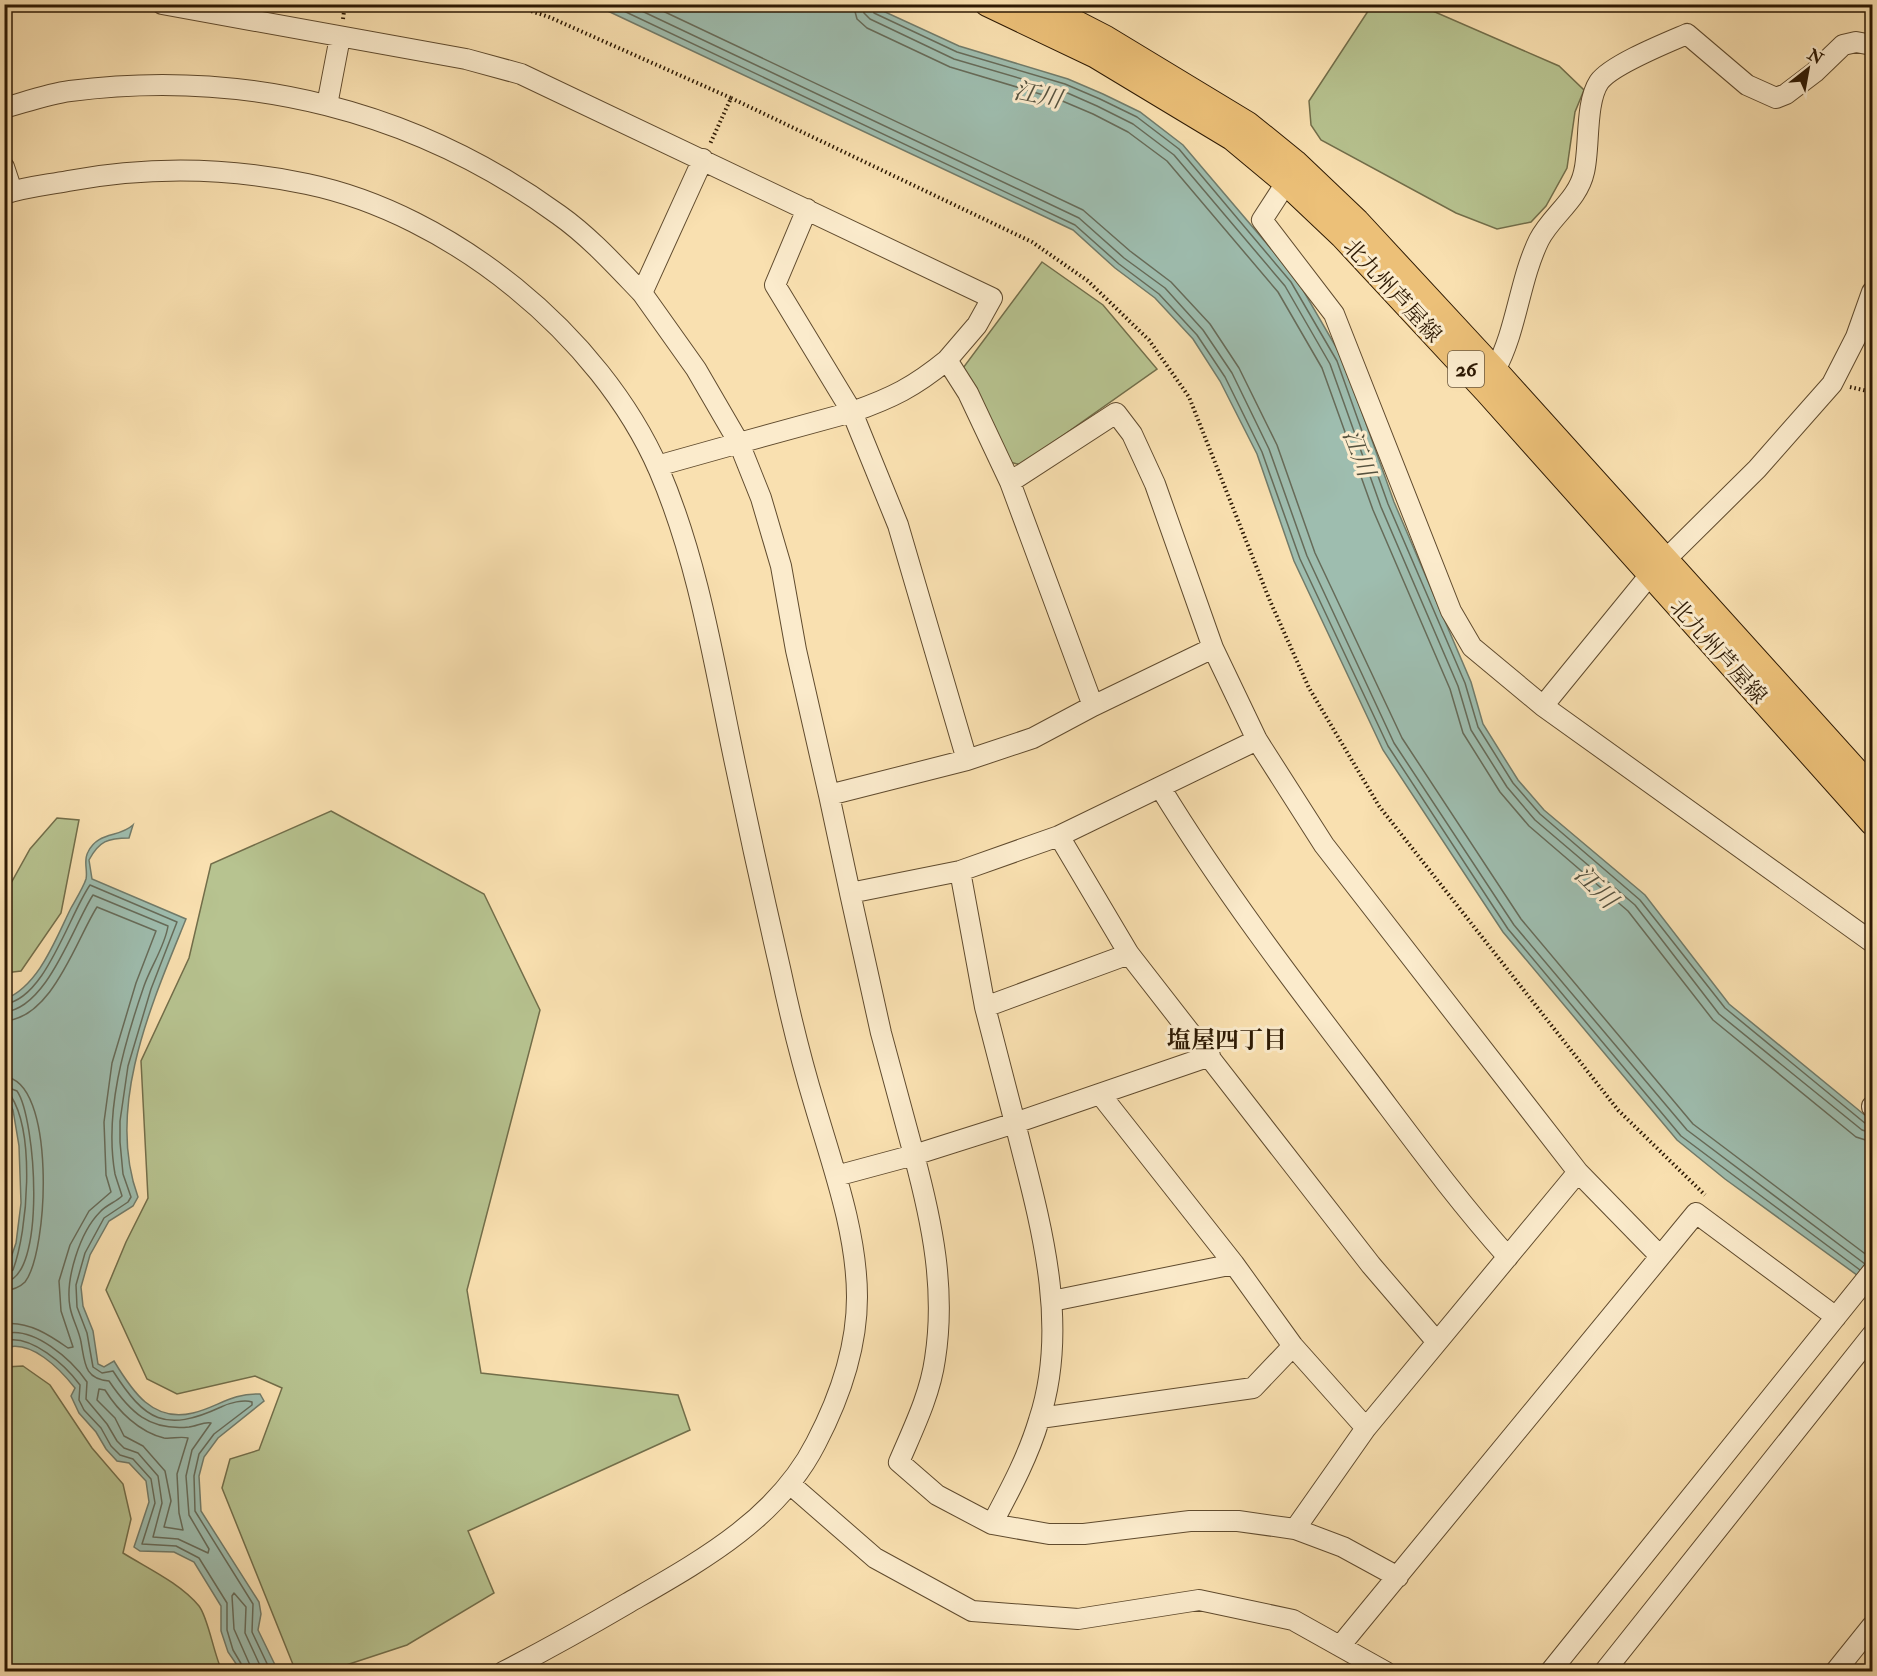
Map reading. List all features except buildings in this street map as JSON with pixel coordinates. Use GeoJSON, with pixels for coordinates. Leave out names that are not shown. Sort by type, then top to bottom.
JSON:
{"type":"FeatureCollection","features":[{"type":"Feature","properties":{"kind":"main road","name":"北九州芦屋線"},"geometry":{"type":"LineString","coordinates":[[987,4],[1096,56],[1232,138],[1286,183],[1342,236],[1487,392],[1658,568],[1715,612],[1872,788]]}},
{"type":"Feature","properties":{"kind":"main road","name":"北九州芦屋線"},"geometry":{"type":"LineString","coordinates":[[1041,4],[1106,38],[1248,124],[1295,162],[1357,222],[1495,370],[1658,568],[1698,626],[1872,823]]}},
{"type":"Feature","properties":{"kind":"street"},"geometry":{"type":"LineString","coordinates":[[162,4],[466,59],[520,74],[992,298],[977,325],[947,360],[921,381],[893,398],[852,412],[657,466]]}},
{"type":"Feature","properties":{"kind":"street"},"geometry":{"type":"LineString","coordinates":[[1495,370],[1505,352],[1540,238],[1580,188],[1585,171],[1594,98],[1599,82],[1613,70],[1687,34],[1747,85],[1776,98],[1786,94],[1815,72],[1843,45],[1856,42],[1872,45]]}},
{"type":"Feature","properties":{"kind":"street"},"geometry":{"type":"LineString","coordinates":[[327,105],[340,36]]}},
{"type":"Feature","properties":{"kind":"street"},"geometry":{"type":"LineString","coordinates":[[4,108],[68,91],[146,84],[282,94],[327,105],[391,124],[448,148],[504,177],[561,216],[642,292],[696,369],[739,442],[761,498],[781,566],[798,661],[881,1033],[929,1213],[937,1260],[939,1309],[935,1359],[927,1393],[899,1462],[937,1495],[992,1524],[1049,1534],[1084,1534],[1190,1521],[1238,1521],[1295,1529],[1343,1547],[1398,1577]]}},
{"type":"Feature","properties":{"kind":"street"},"geometry":{"type":"LineString","coordinates":[[642,292],[703,159]]}},
{"type":"Feature","properties":{"kind":"street"},"geometry":{"type":"LineString","coordinates":[[4,167],[8,193],[105,174],[175,169],[228,170],[325,188],[379,206],[449,241],[485,264],[529,300],[586,356],[624,409],[657,466],[703,605],[741,793],[797,1046],[836,1176],[850,1236],[857,1295],[852,1351],[815,1446],[776,1501],[724,1545],[562,1641],[503,1671]]}},
{"type":"Feature","properties":{"kind":"street"},"geometry":{"type":"LineString","coordinates":[[1286,183],[1262,220],[1334,314],[1451,611],[1472,647],[1543,706],[1872,942]]}},
{"type":"Feature","properties":{"kind":"street"},"geometry":{"type":"LineString","coordinates":[[807,209],[776,285],[852,412],[898,525],[967,760]]}},
{"type":"Feature","properties":{"kind":"street"},"geometry":{"type":"LineString","coordinates":[[1543,706],[1658,568],[1757,469],[1832,384],[1856,337],[1872,292]]}},
{"type":"Feature","properties":{"kind":"street"},"geometry":{"type":"LineString","coordinates":[[947,360],[968,393],[1010,482],[1093,706]]}},
{"type":"Feature","properties":{"kind":"street"},"geometry":{"type":"LineString","coordinates":[[1010,482],[1116,413],[1132,434],[1155,484],[1213,648],[1257,740],[1324,845],[1578,1172],[1660,1256]]}},
{"type":"Feature","properties":{"kind":"street"},"geometry":{"type":"LineString","coordinates":[[829,795],[967,760],[1034,738],[1093,706],[1213,648]]}},
{"type":"Feature","properties":{"kind":"street"},"geometry":{"type":"LineString","coordinates":[[850,893],[960,871],[1059,836],[1257,740]]}},
{"type":"Feature","properties":{"kind":"street"},"geometry":{"type":"LineString","coordinates":[[1160,787],[1206,862],[1279,964],[1457,1200],[1508,1257]]}},
{"type":"Feature","properties":{"kind":"street"},"geometry":{"type":"LineString","coordinates":[[1059,836],[1129,954],[1371,1265],[1437,1342]]}},
{"type":"Feature","properties":{"kind":"street"},"geometry":{"type":"LineString","coordinates":[[960,871],[985,1007],[1044,1240],[1052,1301],[1051,1357],[1040,1418],[1021,1471],[992,1524]]}},
{"type":"Feature","properties":{"kind":"street"},"geometry":{"type":"LineString","coordinates":[[985,1007],[1129,954]]}},
{"type":"Feature","properties":{"kind":"street"},"geometry":{"type":"LineString","coordinates":[[836,1176],[914,1155],[1015,1123],[1210,1056]]}},
{"type":"Feature","properties":{"kind":"street"},"geometry":{"type":"LineString","coordinates":[[1100,1094],[1234,1263],[1293,1346],[1366,1428]]}},
{"type":"Feature","properties":{"kind":"street"},"geometry":{"type":"LineString","coordinates":[[1295,1529],[1366,1428],[1578,1172]]}},
{"type":"Feature","properties":{"kind":"street"},"geometry":{"type":"LineString","coordinates":[[1340,1646],[1696,1213],[1836,1317]]}},
{"type":"Feature","properties":{"kind":"street"},"geometry":{"type":"LineString","coordinates":[[1052,1301],[1234,1263]]}},
{"type":"Feature","properties":{"kind":"street"},"geometry":{"type":"LineString","coordinates":[[1550,1671],[1872,1272]]}},
{"type":"Feature","properties":{"kind":"street"},"geometry":{"type":"LineString","coordinates":[[1604,1671],[1870,1342]]}},
{"type":"Feature","properties":{"kind":"street"},"geometry":{"type":"LineString","coordinates":[[1040,1418],[1254,1388],[1293,1346]]}},
{"type":"Feature","properties":{"kind":"street"},"geometry":{"type":"LineString","coordinates":[[790,1484],[874,1558],[972,1611],[1078,1619],[1199,1600],[1293,1620],[1386,1671]]}},
{"type":"Feature","properties":{"kind":"street"},"geometry":{"type":"LineString","coordinates":[[1835,1671],[1872,1626]]}},
{"type":"Feature","properties":{"kind":"path"},"geometry":{"type":"LineString","coordinates":[[510,4],[549,16],[731,99],[1032,242],[1088,280],[1149,340],[1189,397],[1270,602],[1309,688],[1379,806],[1618,1110],[1713,1202]]}},
{"type":"Feature","properties":{"kind":"path"},"geometry":{"type":"LineString","coordinates":[[703,159],[731,99]]}},
{"type":"Feature","properties":{"kind":"green space"},"geometry":{"type":"Polygon","coordinates":[[[1372,5],[1419,5],[1559,66],[1584,90],[1575,112],[1567,168],[1546,206],[1531,222],[1497,229],[1456,213],[1321,140],[1311,125],[1309,101],[1372,5]]]}},
{"type":"Feature","properties":{"kind":"green space"},"geometry":{"type":"Polygon","coordinates":[[[1042,262],[1103,305],[1157,369],[1021,465],[1010,462],[963,368],[1042,262]]]}},
{"type":"Feature","properties":{"kind":"green space"},"geometry":{"type":"Polygon","coordinates":[[[331,811],[484,894],[540,1010],[467,1290],[481,1373],[678,1395],[690,1430],[468,1531],[494,1593],[407,1645],[328,1671],[296,1672],[222,1488],[230,1459],[259,1450],[282,1388],[255,1376],[177,1394],[147,1379],[106,1290],[148,1198],[141,1061],[189,958],[211,864],[331,811]]]}},
{"type":"Feature","properties":{"kind":"green space"},"geometry":{"type":"Polygon","coordinates":[[[57,818],[79,820],[61,913],[21,971],[5,973],[5,894],[30,849],[57,818]]]}},
{"type":"Feature","properties":{"kind":"green space"},"geometry":{"type":"Polygon","coordinates":[[[23,1366],[50,1385],[92,1448],[123,1484],[131,1519],[123,1553],[173,1583],[199,1606],[222,1671],[5,1671],[5,1367],[23,1366]]]}},
{"type":"Feature","properties":{"kind":"water","name":"江川"},"geometry":{"type":"Polygon","coordinates":[[[595,5],[870,5],[959,46],[1068,79],[1103,94],[1140,112],[1183,145],[1296,278],[1343,359],[1394,502],[1471,682],[1483,724],[1518,780],[1544,810],[1645,895],[1729,1004],[1872,1121],[1872,1286],[1725,1179],[1677,1140],[1503,932],[1383,750],[1294,561],[1257,454],[1220,381],[1193,339],[1155,298],[1115,268],[1073,230],[595,5]]]}},
{"type":"Feature","properties":{"kind":"water"},"geometry":{"type":"Polygon","coordinates":[[[133,825],[129,838],[110,840],[97,849],[89,860],[92,879],[186,919],[147,1020],[130,1092],[127,1127],[129,1163],[138,1197],[133,1206],[109,1221],[90,1255],[81,1287],[83,1306],[93,1331],[98,1364],[104,1367],[114,1361],[136,1393],[155,1409],[179,1415],[193,1413],[250,1394],[260,1394],[264,1401],[218,1438],[204,1457],[199,1476],[201,1511],[259,1602],[261,1614],[258,1630],[278,1671],[241,1671],[228,1652],[221,1631],[221,1606],[194,1562],[174,1552],[140,1551],[134,1547],[149,1502],[146,1481],[129,1463],[117,1461],[106,1449],[96,1432],[79,1413],[71,1396],[75,1388],[61,1372],[35,1352],[15,1346],[5,1348],[5,1275],[16,1243],[21,1203],[19,1146],[13,1110],[5,1095],[5,999],[28,984],[45,960],[85,882],[86,859],[92,845],[133,825]]]}},
{"type":"Feature","properties":{"kind":"district","name":"塩屋四丁目"},"geometry":{"type":"Point","coordinates":[1227,1040]}}]}
